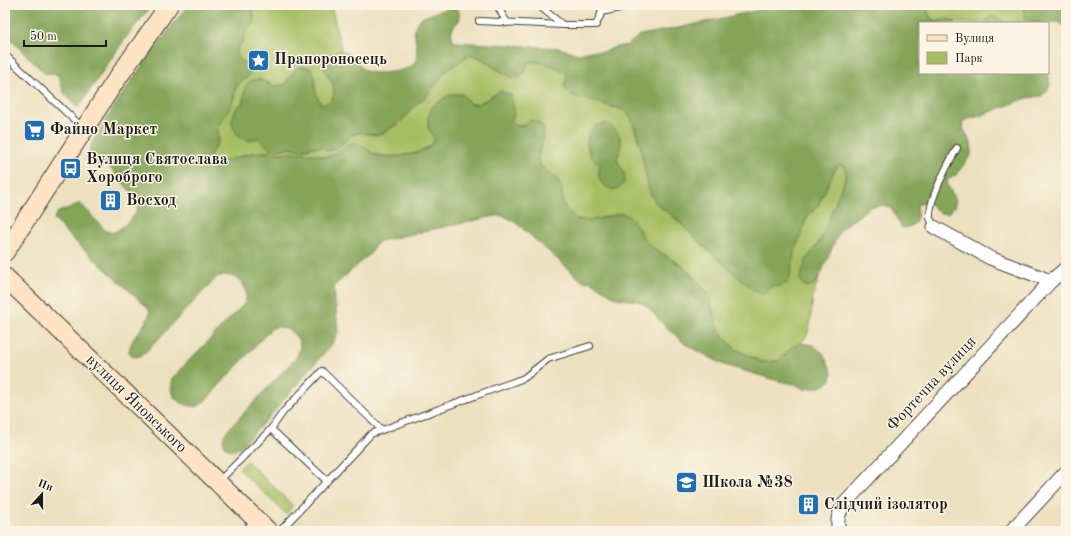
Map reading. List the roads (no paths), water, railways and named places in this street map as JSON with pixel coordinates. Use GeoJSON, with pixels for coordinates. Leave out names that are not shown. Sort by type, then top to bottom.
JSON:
{"type":"FeatureCollection","features":[{"type":"Feature","properties":{"kind":"main road"},"geometry":{"type":"LineString","coordinates":[[5,252],[114,83],[169,5]]}},
{"type":"Feature","properties":{"kind":"main road","name":"вулиця Яновського"},"geometry":{"type":"LineString","coordinates":[[5,277],[218,483],[259,528]]}},
{"type":"Feature","properties":{"kind":"street"},"geometry":{"type":"LineString","coordinates":[[934,227],[990,258],[1051,281]]}},
{"type":"Feature","properties":{"kind":"street","name":"Фортечна вулиця"},"geometry":{"type":"LineString","coordinates":[[839,531],[838,518],[845,503],[1051,281],[1066,268]]}},
{"type":"Feature","properties":{"kind":"street"},"geometry":{"type":"LineString","coordinates":[[1011,531],[1066,472]]}},
{"type":"Feature","properties":{"kind":"lane"},"geometry":{"type":"LineString","coordinates":[[497,5],[507,23]]}},
{"type":"Feature","properties":{"kind":"lane"},"geometry":{"type":"LineString","coordinates":[[538,5],[563,25]]}},
{"type":"Feature","properties":{"kind":"lane"},"geometry":{"type":"LineString","coordinates":[[479,22],[596,25],[605,5]]}},
{"type":"Feature","properties":{"kind":"lane"},"geometry":{"type":"LineString","coordinates":[[602,12],[635,5]]}},
{"type":"Feature","properties":{"kind":"lane"},"geometry":{"type":"LineString","coordinates":[[5,55],[84,129]]}},
{"type":"Feature","properties":{"kind":"lane"},"geometry":{"type":"LineString","coordinates":[[934,227],[930,220],[930,211],[940,182],[957,148]]}},
{"type":"Feature","properties":{"kind":"lane"},"geometry":{"type":"LineString","coordinates":[[280,531],[372,434],[524,378],[548,359],[590,346]]}},
{"type":"Feature","properties":{"kind":"lane"},"geometry":{"type":"LineString","coordinates":[[218,483],[271,429],[283,412],[322,371],[382,430]]}},
{"type":"Feature","properties":{"kind":"lane"},"geometry":{"type":"LineString","coordinates":[[271,429],[327,481]]}},
{"type":"Feature","properties":{"kind":"place","name":"Прапороносець"},"geometry":{"type":"Point","coordinates":[258,60]}},
{"type":"Feature","properties":{"kind":"place","name":"Файно Маркет"},"geometry":{"type":"Point","coordinates":[34,130]}},
{"type":"Feature","properties":{"kind":"place","name":"Вулиця Святослава Хороброго"},"geometry":{"type":"Point","coordinates":[70,169]}},
{"type":"Feature","properties":{"kind":"place","name":"Восход"},"geometry":{"type":"Point","coordinates":[110,201]}},
{"type":"Feature","properties":{"kind":"place","name":"Школа №38"},"geometry":{"type":"Point","coordinates":[687,483]}},
{"type":"Feature","properties":{"kind":"place","name":"Слідчий ізолятор"},"geometry":{"type":"Point","coordinates":[808,505]}}]}
